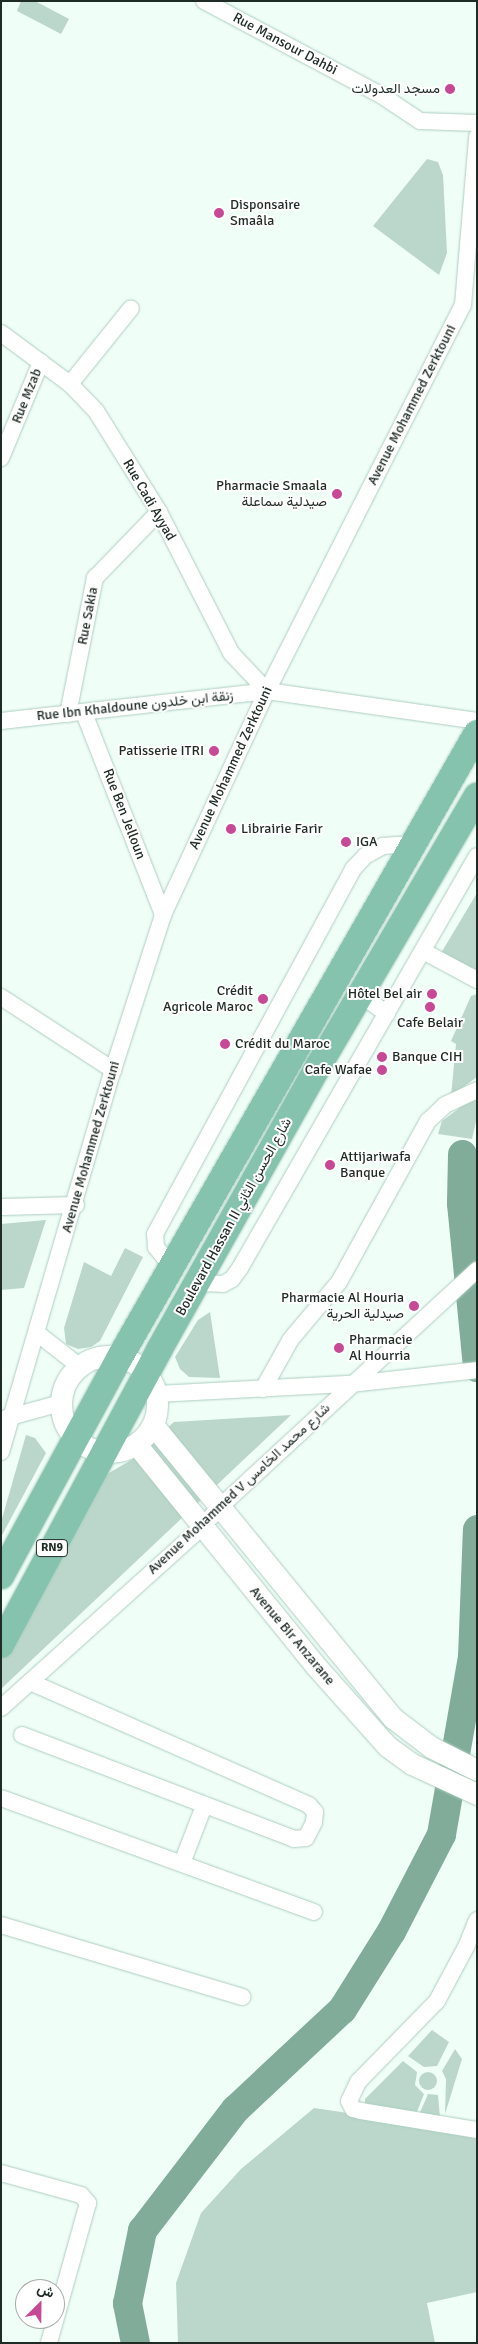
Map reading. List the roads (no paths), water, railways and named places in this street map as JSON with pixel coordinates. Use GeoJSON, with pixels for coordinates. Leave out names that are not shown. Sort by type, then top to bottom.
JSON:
{"type":"FeatureCollection","features":[{"type":"Feature","properties":{"kind":"main road","name":"Boulevard Hassan II شارع الحسن الثاني"},"geometry":{"type":"LineString","coordinates":[[1,1576],[120,1357],[477,734]]}},
{"type":"Feature","properties":{"kind":"main road","name":"Boulevard Hassan II شارع الحسن الثاني"},"geometry":{"type":"LineString","coordinates":[[1,1645],[104,1452],[152,1384],[198,1283],[361,995],[477,796]]}},
{"type":"Feature","properties":{"kind":"street","name":"Rue Mansour Dahbi"},"geometry":{"type":"LineString","coordinates":[[204,1],[381,95],[420,121],[477,123]]}},
{"type":"Feature","properties":{"kind":"street","name":"Avenue Mohammed Zerktouni"},"geometry":{"type":"LineString","coordinates":[[1,1452],[7,1418],[37,1333],[76,1205],[112,1070],[163,915],[267,691],[470,306],[477,136]]}},
{"type":"Feature","properties":{"kind":"street"},"geometry":{"type":"LineString","coordinates":[[70,384],[131,308]]}},
{"type":"Feature","properties":{"kind":"street","name":"Rue Cadi Ayyad"},"geometry":{"type":"LineString","coordinates":[[3,338],[41,362],[70,384],[96,411],[159,512],[222,639],[240,664],[267,691]]}},
{"type":"Feature","properties":{"kind":"street","name":"Rue Mzab"},"geometry":{"type":"LineString","coordinates":[[1,458],[41,362]]}},
{"type":"Feature","properties":{"kind":"street","name":"Rue Sakia"},"geometry":{"type":"LineString","coordinates":[[76,714],[95,578],[159,512]]}},
{"type":"Feature","properties":{"kind":"street","name":"Rue Ibn Khaldoune زنقة ابن خلدون"},"geometry":{"type":"LineString","coordinates":[[1,721],[267,691],[477,721]]}},
{"type":"Feature","properties":{"kind":"street","name":"Rue Ben Jelloun"},"geometry":{"type":"LineString","coordinates":[[76,714],[163,915]]}},
{"type":"Feature","properties":{"kind":"street"},"geometry":{"type":"LineString","coordinates":[[172,1268],[156,1246],[155,1234],[353,869],[365,856],[384,846],[415,844]]}},
{"type":"Feature","properties":{"kind":"street"},"geometry":{"type":"LineString","coordinates":[[198,1283],[216,1285],[232,1278],[424,951],[477,856]]}},
{"type":"Feature","properties":{"kind":"street"},"geometry":{"type":"LineString","coordinates":[[424,951],[477,980]]}},
{"type":"Feature","properties":{"kind":"street"},"geometry":{"type":"LineString","coordinates":[[361,995],[387,1014]]}},
{"type":"Feature","properties":{"kind":"street"},"geometry":{"type":"LineString","coordinates":[[1,997],[112,1070]]}},
{"type":"Feature","properties":{"kind":"street"},"geometry":{"type":"LineString","coordinates":[[263,1389],[291,1339],[339,1282],[428,1121],[445,1105],[477,1090]]}},
{"type":"Feature","properties":{"kind":"street"},"geometry":{"type":"LineString","coordinates":[[3,1203],[76,1205]]}},
{"type":"Feature","properties":{"kind":"street","name":"Avenue Mohammed V شارع محمد الخامس"},"geometry":{"type":"LineString","coordinates":[[1,1708],[202,1527],[221,1506],[351,1384],[477,1270]]}},
{"type":"Feature","properties":{"kind":"street"},"geometry":{"type":"LineString","coordinates":[[37,1333],[78,1366]]}},
{"type":"Feature","properties":{"kind":"street"},"geometry":{"type":"LineString","coordinates":[[153,1425],[136,1444],[121,1451],[104,1452],[89,1448],[76,1439],[64,1423],[61,1403],[66,1382],[78,1366],[105,1356],[120,1357],[152,1384],[263,1389],[351,1384],[477,1370]]}},
{"type":"Feature","properties":{"kind":"street","name":"RN9"},"geometry":{"type":"LineString","coordinates":[[152,1384],[158,1410],[153,1425]]}},
{"type":"Feature","properties":{"kind":"street"},"geometry":{"type":"LineString","coordinates":[[7,1418],[61,1403]]}},
{"type":"Feature","properties":{"kind":"street","name":"Avenue Bir Anzarane"},"geometry":{"type":"LineString","coordinates":[[153,1425],[393,1718],[430,1747],[477,1770]]}},
{"type":"Feature","properties":{"kind":"street","name":"Avenue Bir Anzarane"},"geometry":{"type":"LineString","coordinates":[[136,1444],[314,1664],[387,1746],[431,1774],[476,1794]]}},
{"type":"Feature","properties":{"kind":"street"},"geometry":{"type":"LineString","coordinates":[[22,1735],[204,1806],[300,1840],[308,1835],[315,1818],[309,1805],[30,1682]]}},
{"type":"Feature","properties":{"kind":"street"},"geometry":{"type":"LineString","coordinates":[[1,1798],[314,1912]]}},
{"type":"Feature","properties":{"kind":"street"},"geometry":{"type":"LineString","coordinates":[[182,1863],[204,1806]]}},
{"type":"Feature","properties":{"kind":"street"},"geometry":{"type":"LineString","coordinates":[[477,1920],[467,1945],[436,2002],[358,2082],[349,2101],[353,2109],[361,2111],[477,2130]]}},
{"type":"Feature","properties":{"kind":"street"},"geometry":{"type":"LineString","coordinates":[[1,1925],[242,1997]]}},
{"type":"Feature","properties":{"kind":"street"},"geometry":{"type":"LineString","coordinates":[[1,2173],[85,2197],[88,2203],[49,2343]]}},
{"type":"Feature","properties":{"kind":"waterway"},"geometry":{"type":"LineString","coordinates":[[462,1154],[461,1203],[477,1367]]}},
{"type":"Feature","properties":{"kind":"waterway"},"geometry":{"type":"LineString","coordinates":[[135,2343],[127,2303],[142,2230],[235,2109],[342,2009],[391,1931],[441,1834],[472,1657],[477,1529]]}},
{"type":"Feature","properties":{"kind":"place","name":"مسجد العدولات"},"geometry":{"type":"Point","coordinates":[450,89]}},
{"type":"Feature","properties":{"kind":"place","name":"Disponsaire Smaâla"},"geometry":{"type":"Point","coordinates":[219,213]}},
{"type":"Feature","properties":{"kind":"place","name":"Pharmacie Smaala صيدلية سماعلة"},"geometry":{"type":"Point","coordinates":[337,494]}},
{"type":"Feature","properties":{"kind":"place","name":"Patisserie ITRI"},"geometry":{"type":"Point","coordinates":[214,751]}},
{"type":"Feature","properties":{"kind":"place","name":"Librairie Farir"},"geometry":{"type":"Point","coordinates":[231,829]}},
{"type":"Feature","properties":{"kind":"place","name":"IGA"},"geometry":{"type":"Point","coordinates":[346,842]}},
{"type":"Feature","properties":{"kind":"place","name":"Hôtel Bel air"},"geometry":{"type":"Point","coordinates":[432,994]}},
{"type":"Feature","properties":{"kind":"place","name":"Crédit Agricole Maroc"},"geometry":{"type":"Point","coordinates":[263,999]}},
{"type":"Feature","properties":{"kind":"place","name":"Cafe Belair"},"geometry":{"type":"Point","coordinates":[430,1007]}},
{"type":"Feature","properties":{"kind":"place","name":"Crédit du Maroc"},"geometry":{"type":"Point","coordinates":[225,1044]}},
{"type":"Feature","properties":{"kind":"place","name":"Banque CIH"},"geometry":{"type":"Point","coordinates":[382,1057]}},
{"type":"Feature","properties":{"kind":"place","name":"Cafe Wafae"},"geometry":{"type":"Point","coordinates":[382,1070]}},
{"type":"Feature","properties":{"kind":"place","name":"Attijariwafa Banque"},"geometry":{"type":"Point","coordinates":[330,1165]}},
{"type":"Feature","properties":{"kind":"place","name":"Pharmacie Al Houria صيدلية الحرية"},"geometry":{"type":"Point","coordinates":[414,1306]}},
{"type":"Feature","properties":{"kind":"place","name":"Pharmacie Al Hourria"},"geometry":{"type":"Point","coordinates":[339,1348]}}]}
